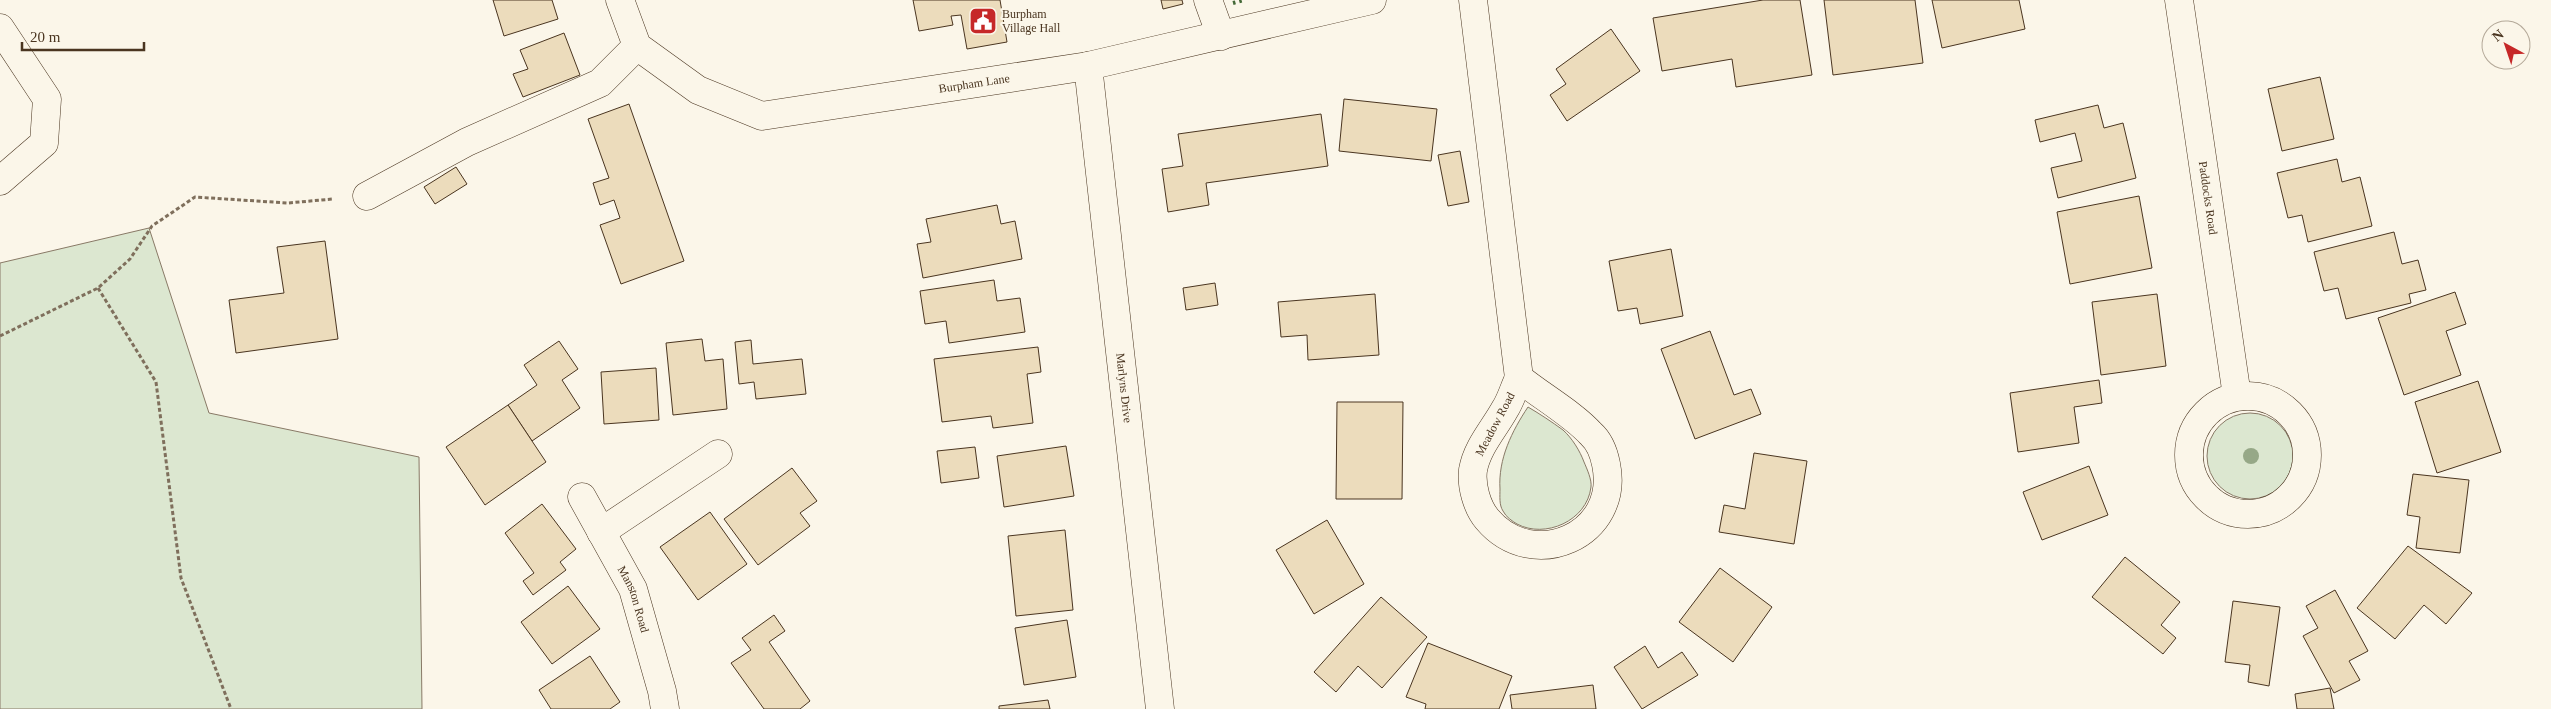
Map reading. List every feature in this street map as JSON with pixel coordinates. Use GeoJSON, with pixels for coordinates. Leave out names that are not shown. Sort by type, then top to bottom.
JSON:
{"type":"FeatureCollection","features":[{"type":"Feature","properties":{"kind":"street"},"geometry":{"type":"LineString","coordinates":[[367,196],[467,142],[600,83],[637,46],[620,0]]}},
{"type":"Feature","properties":{"kind":"street"},"geometry":{"type":"LineString","coordinates":[[1208,0],[1221,36]]}},
{"type":"Feature","properties":{"kind":"street","name":"Burpham Lane"},"geometry":{"type":"LineString","coordinates":[[637,46],[698,90],[762,116],[1088,66],[1372,0]]}},
{"type":"Feature","properties":{"kind":"street","name":"Meadow Road"},"geometry":{"type":"LineString","coordinates":[[1473,0],[1519,378],[1506,408],[1480,450],[1473,470],[1474,492],[1482,513],[1496,529],[1514,541],[1536,546],[1557,544],[1578,535],[1595,520],[1605,499],[1608,476],[1604,454],[1592,434],[1519,378]]}},
{"type":"Feature","properties":{"kind":"street","name":"Paddocks Road"},"geometry":{"type":"LineString","coordinates":[[2179,0],[2237,396]]}},
{"type":"Feature","properties":{"kind":"street"},"geometry":{"type":"LineString","coordinates":[[0,28],[48,99],[44,143],[0,181]]}},
{"type":"Feature","properties":{"kind":"street","name":"Marlyns Drive"},"geometry":{"type":"LineString","coordinates":[[1088,66],[1160,709]]}},
{"type":"Feature","properties":{"kind":"street"},"geometry":{"type":"LineString","coordinates":[[2237,396],[2257,396],[2276,403],[2292,414],[2302,431],[2307,451],[2305,470],[2297,489],[2282,503],[2265,512],[2245,514],[2225,510],[2209,500],[2197,486],[2190,468],[2189,449],[2194,431],[2199,423],[2219,403],[2237,396]]}},
{"type":"Feature","properties":{"kind":"street"},"geometry":{"type":"LineString","coordinates":[[601,532],[718,454]]}},
{"type":"Feature","properties":{"kind":"street","name":"Manston Road"},"geometry":{"type":"LineString","coordinates":[[582,497],[632,589],[665,709]]}},
{"type":"Feature","properties":{"kind":"path"},"geometry":{"type":"LineString","coordinates":[[0,336],[98,288],[130,259],[152,226],[195,197],[288,203],[367,196]]}},
{"type":"Feature","properties":{"kind":"path"},"geometry":{"type":"LineString","coordinates":[[98,288],[156,382],[181,578],[231,709]]}},
{"type":"Feature","properties":{"kind":"green space"},"geometry":{"type":"Polygon","coordinates":[[[149,228],[209,413],[419,457],[422,709],[0,709],[0,263],[149,228]]]}},
{"type":"Feature","properties":{"kind":"green space"},"geometry":{"type":"Polygon","coordinates":[[[1528,407],[1559,427],[1570,437],[1580,453],[1591,481],[1588,499],[1582,509],[1573,518],[1552,528],[1528,528],[1517,524],[1506,515],[1500,503],[1500,478],[1504,456],[1507,446],[1528,407]]]}},
{"type":"Feature","properties":{"kind":"green space"},"geometry":{"type":"Polygon","coordinates":[[[2250,413],[2266,417],[2280,426],[2289,440],[2293,456],[2289,472],[2280,486],[2266,495],[2250,499],[2234,495],[2220,486],[2211,472],[2207,456],[2211,440],[2220,426],[2234,417],[2250,413]]]}},
{"type":"Feature","properties":{"kind":"building"},"geometry":{"type":"Polygon","coordinates":[[[493,0],[552,0],[558,19],[504,36],[493,0]]]}},
{"type":"Feature","properties":{"kind":"building","name":"Burpham Village Hall"},"geometry":{"type":"Polygon","coordinates":[[[913,0],[1000,0],[1007,42],[967,49],[961,15],[951,16],[953,25],[919,31],[913,0]]]}},
{"type":"Feature","properties":{"kind":"building"},"geometry":{"type":"Polygon","coordinates":[[[1161,0],[1182,0],[1183,4],[1163,9],[1161,0]]]}},
{"type":"Feature","properties":{"kind":"building"},"geometry":{"type":"Polygon","coordinates":[[[1763,0],[1800,0],[1812,75],[1736,87],[1732,59],[1662,71],[1653,18],[1763,0]]]}},
{"type":"Feature","properties":{"kind":"building"},"geometry":{"type":"Polygon","coordinates":[[[1824,0],[1915,0],[1923,63],[1833,75],[1824,0]]]}},
{"type":"Feature","properties":{"kind":"building"},"geometry":{"type":"Polygon","coordinates":[[[1932,0],[2019,0],[2025,29],[1942,48],[1932,0]]]}},
{"type":"Feature","properties":{"kind":"building"},"geometry":{"type":"Polygon","coordinates":[[[1611,29],[1640,71],[1567,121],[1550,95],[1566,84],[1556,69],[1611,29]]]}},
{"type":"Feature","properties":{"kind":"building"},"geometry":{"type":"Polygon","coordinates":[[[564,33],[580,75],[523,97],[513,74],[528,69],[520,50],[564,33]]]}},
{"type":"Feature","properties":{"kind":"building"},"geometry":{"type":"Polygon","coordinates":[[[2320,77],[2334,139],[2282,151],[2268,89],[2320,77]]]}},
{"type":"Feature","properties":{"kind":"building"},"geometry":{"type":"Polygon","coordinates":[[[1344,99],[1437,109],[1431,161],[1339,151],[1344,99]]]}},
{"type":"Feature","properties":{"kind":"building"},"geometry":{"type":"Polygon","coordinates":[[[629,104],[684,261],[621,284],[600,225],[620,218],[614,200],[600,205],[593,183],[609,178],[588,119],[629,104]]]}},
{"type":"Feature","properties":{"kind":"building"},"geometry":{"type":"Polygon","coordinates":[[[2098,105],[2104,128],[2123,123],[2136,178],[2058,198],[2051,168],[2082,161],[2075,133],[2040,142],[2035,120],[2098,105]]]}},
{"type":"Feature","properties":{"kind":"building"},"geometry":{"type":"Polygon","coordinates":[[[1321,114],[1328,166],[1206,183],[1209,205],[1168,212],[1162,169],[1183,166],[1178,134],[1321,114]]]}},
{"type":"Feature","properties":{"kind":"building"},"geometry":{"type":"Polygon","coordinates":[[[1460,151],[1469,202],[1448,206],[1438,155],[1460,151]]]}},
{"type":"Feature","properties":{"kind":"building"},"geometry":{"type":"Polygon","coordinates":[[[2337,159],[2342,182],[2360,177],[2372,226],[2308,242],[2302,215],[2288,218],[2277,173],[2337,159]]]}},
{"type":"Feature","properties":{"kind":"building"},"geometry":{"type":"Polygon","coordinates":[[[456,167],[467,184],[435,204],[424,187],[456,167]]]}},
{"type":"Feature","properties":{"kind":"building"},"geometry":{"type":"Polygon","coordinates":[[[2139,196],[2152,268],[2070,284],[2057,212],[2139,196]]]}},
{"type":"Feature","properties":{"kind":"building"},"geometry":{"type":"Polygon","coordinates":[[[997,205],[1001,224],[1015,221],[1022,259],[923,278],[917,244],[931,242],[926,219],[997,205]]]}},
{"type":"Feature","properties":{"kind":"building"},"geometry":{"type":"Polygon","coordinates":[[[2394,232],[2402,264],[2418,260],[2426,290],[2409,294],[2411,303],[2346,319],[2338,288],[2324,291],[2314,252],[2394,232]]]}},
{"type":"Feature","properties":{"kind":"building"},"geometry":{"type":"Polygon","coordinates":[[[325,241],[338,339],[236,353],[229,300],[284,293],[277,247],[325,241]]]}},
{"type":"Feature","properties":{"kind":"building"},"geometry":{"type":"Polygon","coordinates":[[[1671,249],[1683,316],[1640,324],[1637,308],[1618,311],[1609,261],[1671,249]]]}},
{"type":"Feature","properties":{"kind":"building"},"geometry":{"type":"Polygon","coordinates":[[[994,280],[997,301],[1020,298],[1025,332],[949,343],[946,321],[925,324],[920,291],[994,280]]]}},
{"type":"Feature","properties":{"kind":"building"},"geometry":{"type":"Polygon","coordinates":[[[1215,283],[1218,305],[1186,310],[1183,288],[1215,283]]]}},
{"type":"Feature","properties":{"kind":"building"},"geometry":{"type":"Polygon","coordinates":[[[2455,292],[2466,324],[2446,331],[2461,375],[2404,395],[2378,318],[2455,292]]]}},
{"type":"Feature","properties":{"kind":"building"},"geometry":{"type":"Polygon","coordinates":[[[1375,294],[1379,355],[1308,360],[1307,335],[1281,337],[1278,302],[1375,294]]]}},
{"type":"Feature","properties":{"kind":"building"},"geometry":{"type":"Polygon","coordinates":[[[2157,294],[2166,366],[2101,375],[2092,302],[2157,294]]]}},
{"type":"Feature","properties":{"kind":"building"},"geometry":{"type":"Polygon","coordinates":[[[1710,331],[1734,395],[1751,389],[1761,414],[1695,439],[1661,349],[1710,331]]]}},
{"type":"Feature","properties":{"kind":"building"},"geometry":{"type":"Polygon","coordinates":[[[702,339],[705,361],[723,359],[727,409],[673,415],[666,343],[702,339]]]}},
{"type":"Feature","properties":{"kind":"building"},"geometry":{"type":"Polygon","coordinates":[[[751,340],[753,364],[802,359],[806,394],[756,399],[754,382],[739,384],[735,342],[751,340]]]}},
{"type":"Feature","properties":{"kind":"building"},"geometry":{"type":"Polygon","coordinates":[[[559,341],[578,369],[562,380],[580,408],[532,441],[508,405],[537,385],[524,365],[559,341]]]}},
{"type":"Feature","properties":{"kind":"building"},"geometry":{"type":"Polygon","coordinates":[[[1038,347],[1041,372],[1027,374],[1033,423],[993,428],[991,416],[942,422],[934,359],[1038,347]]]}},
{"type":"Feature","properties":{"kind":"building"},"geometry":{"type":"Polygon","coordinates":[[[656,368],[659,420],[604,424],[601,372],[656,368]]]}},
{"type":"Feature","properties":{"kind":"building"},"geometry":{"type":"Polygon","coordinates":[[[2099,380],[2102,403],[2074,407],[2079,443],[2018,452],[2010,393],[2099,380]]]}},
{"type":"Feature","properties":{"kind":"building"},"geometry":{"type":"Polygon","coordinates":[[[2478,381],[2501,452],[2437,473],[2415,402],[2478,381]]]}},
{"type":"Feature","properties":{"kind":"building"},"geometry":{"type":"Polygon","coordinates":[[[1337,402],[1403,402],[1402,499],[1336,499],[1337,402]]]}},
{"type":"Feature","properties":{"kind":"building"},"geometry":{"type":"Polygon","coordinates":[[[508,405],[546,462],[485,505],[446,447],[508,405]]]}},
{"type":"Feature","properties":{"kind":"building"},"geometry":{"type":"Polygon","coordinates":[[[1066,446],[1074,496],[1004,507],[997,456],[1066,446]]]}},
{"type":"Feature","properties":{"kind":"building"},"geometry":{"type":"Polygon","coordinates":[[[975,447],[979,478],[941,483],[937,451],[975,447]]]}},
{"type":"Feature","properties":{"kind":"building"},"geometry":{"type":"Polygon","coordinates":[[[1754,453],[1807,461],[1794,544],[1719,532],[1724,505],[1745,509],[1754,453]]]}},
{"type":"Feature","properties":{"kind":"building"},"geometry":{"type":"Polygon","coordinates":[[[2089,466],[2108,515],[2042,540],[2023,492],[2089,466]]]}},
{"type":"Feature","properties":{"kind":"building"},"geometry":{"type":"Polygon","coordinates":[[[792,468],[817,501],[800,513],[810,526],[758,565],[724,519],[792,468]]]}},
{"type":"Feature","properties":{"kind":"building"},"geometry":{"type":"Polygon","coordinates":[[[2413,474],[2469,480],[2460,553],[2416,548],[2420,517],[2407,515],[2413,474]]]}},
{"type":"Feature","properties":{"kind":"building"},"geometry":{"type":"Polygon","coordinates":[[[542,504],[576,549],[560,562],[566,570],[533,595],[523,581],[534,573],[505,533],[542,504]]]}},
{"type":"Feature","properties":{"kind":"building"},"geometry":{"type":"Polygon","coordinates":[[[710,512],[747,564],[698,600],[660,547],[710,512]]]}},
{"type":"Feature","properties":{"kind":"building"},"geometry":{"type":"Polygon","coordinates":[[[1327,520],[1364,584],[1314,614],[1276,550],[1327,520]]]}},
{"type":"Feature","properties":{"kind":"building"},"geometry":{"type":"Polygon","coordinates":[[[1065,530],[1073,610],[1016,616],[1008,536],[1065,530]]]}},
{"type":"Feature","properties":{"kind":"building"},"geometry":{"type":"Polygon","coordinates":[[[2408,546],[2472,593],[2446,624],[2424,605],[2395,639],[2357,608],[2408,546]]]}},
{"type":"Feature","properties":{"kind":"building"},"geometry":{"type":"Polygon","coordinates":[[[2125,557],[2180,602],[2161,625],[2176,638],[2163,654],[2092,597],[2125,557]]]}},
{"type":"Feature","properties":{"kind":"building"},"geometry":{"type":"Polygon","coordinates":[[[1720,568],[1772,607],[1733,662],[1679,622],[1720,568]]]}},
{"type":"Feature","properties":{"kind":"building"},"geometry":{"type":"Polygon","coordinates":[[[568,586],[600,629],[552,664],[521,622],[568,586]]]}},
{"type":"Feature","properties":{"kind":"building"},"geometry":{"type":"Polygon","coordinates":[[[2335,590],[2368,651],[2349,661],[2360,680],[2334,693],[2303,636],[2318,628],[2306,606],[2335,590]]]}},
{"type":"Feature","properties":{"kind":"building"},"geometry":{"type":"Polygon","coordinates":[[[1381,597],[1427,637],[1382,688],[1358,666],[1336,692],[1314,672],[1381,597]]]}},
{"type":"Feature","properties":{"kind":"building"},"geometry":{"type":"Polygon","coordinates":[[[2233,601],[2280,607],[2269,686],[2248,682],[2250,665],[2225,662],[2233,601]]]}},
{"type":"Feature","properties":{"kind":"building"},"geometry":{"type":"Polygon","coordinates":[[[774,615],[785,631],[769,642],[810,701],[800,709],[764,709],[731,663],[751,650],[742,638],[774,615]]]}},
{"type":"Feature","properties":{"kind":"building"},"geometry":{"type":"Polygon","coordinates":[[[1067,620],[1076,677],[1024,685],[1015,628],[1067,620]]]}},
{"type":"Feature","properties":{"kind":"building"},"geometry":{"type":"Polygon","coordinates":[[[1428,643],[1512,676],[1499,709],[1425,709],[1426,704],[1406,697],[1428,643]]]}},
{"type":"Feature","properties":{"kind":"building"},"geometry":{"type":"Polygon","coordinates":[[[1645,646],[1658,668],[1682,652],[1698,675],[1642,709],[1614,667],[1645,646]]]}},
{"type":"Feature","properties":{"kind":"building"},"geometry":{"type":"Polygon","coordinates":[[[590,656],[620,702],[610,709],[551,709],[539,690],[590,656]]]}},
{"type":"Feature","properties":{"kind":"building"},"geometry":{"type":"Polygon","coordinates":[[[1593,685],[1596,709],[1512,709],[1510,695],[1593,685]]]}},
{"type":"Feature","properties":{"kind":"building"},"geometry":{"type":"Polygon","coordinates":[[[2330,688],[2334,709],[2297,709],[2295,694],[2330,688]]]}},
{"type":"Feature","properties":{"kind":"building"},"geometry":{"type":"Polygon","coordinates":[[[1048,700],[1050,709],[999,709],[999,706],[1048,700]]]}},
{"type":"Feature","properties":{"kind":"hedge"},"geometry":{"type":"LineString","coordinates":[[1233,3],[1244,0]]}},
{"type":"Feature","properties":{"kind":"place","name":"Burpham Village Hall"},"geometry":{"type":"Point","coordinates":[983,21]}}]}
